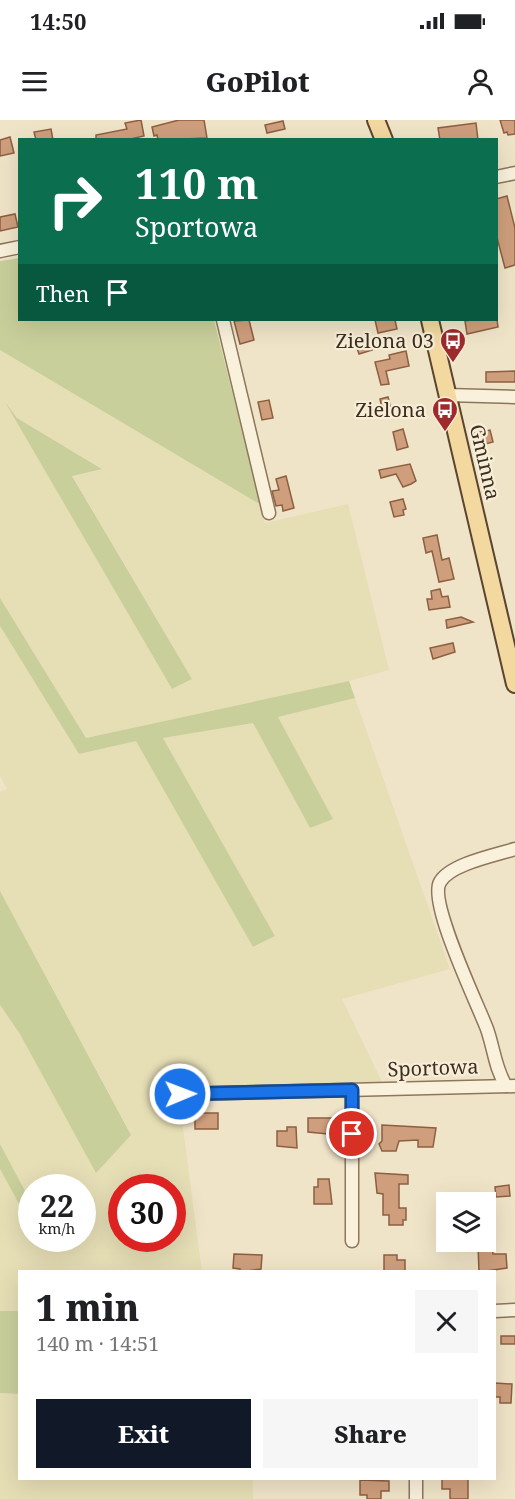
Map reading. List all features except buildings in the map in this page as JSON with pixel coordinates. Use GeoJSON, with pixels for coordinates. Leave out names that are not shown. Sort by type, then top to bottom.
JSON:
{"type":"FeatureCollection","features":[{"type":"Feature","properties":{"kind":"main road"},"geometry":{"type":"LineString","coordinates":[[376,120],[383,138]]}},
{"type":"Feature","properties":{"kind":"main road","name":"Gminna"},"geometry":{"type":"LineString","coordinates":[[430,321],[515,684]]}},
{"type":"Feature","properties":{"kind":"street"},"geometry":{"type":"LineString","coordinates":[[498,177],[515,173]]}},
{"type":"Feature","properties":{"kind":"street"},"geometry":{"type":"LineString","coordinates":[[0,251],[18,247]]}},
{"type":"Feature","properties":{"kind":"street"},"geometry":{"type":"LineString","coordinates":[[223,321],[269,513]]}},
{"type":"Feature","properties":{"kind":"street"},"geometry":{"type":"LineString","coordinates":[[447,395],[515,397]]}},
{"type":"Feature","properties":{"kind":"street"},"geometry":{"type":"LineString","coordinates":[[511,1086],[497,1069],[488,1031],[457,958],[437,891],[443,878],[457,868],[515,849]]}},
{"type":"Feature","properties":{"kind":"street","name":"Sportowa"},"geometry":{"type":"LineString","coordinates":[[180,1094],[511,1086]]}},
{"type":"Feature","properties":{"kind":"street"},"geometry":{"type":"LineString","coordinates":[[352,1090],[352,1242]]}},
{"type":"Feature","properties":{"kind":"street"},"geometry":{"type":"LineString","coordinates":[[496,1311],[515,1310]]}},
{"type":"Feature","properties":{"kind":"street"},"geometry":{"type":"LineString","coordinates":[[416,1480],[416,1499]]}},
{"type":"Feature","properties":{"kind":"shaded area"},"geometry":{"type":"Polygon","coordinates":[[[0,350],[261,505],[265,523],[348,504],[389,670],[349,681],[86,738],[0,598],[0,350]],[[8,407],[172,689],[192,679],[72,475],[101,468],[17,418],[8,407]]]}},
{"type":"Feature","properties":{"kind":"shaded area"},"geometry":{"type":"Polygon","coordinates":[[[0,626],[79,754],[136,741],[254,947],[275,936],[163,738],[253,722],[310,828],[332,818],[278,717],[355,698],[450,969],[342,999],[383,1084],[166,1090],[160,1102],[179,1098],[202,1270],[18,1270],[18,1311],[0,1311],[0,1169],[18,1202],[18,1252],[96,1252],[96,1174],[18,1174],[18,1178],[0,1144],[0,1005],[20,1034],[131,1134],[0,891],[0,792],[7,789],[0,776],[0,626]]]}},
{"type":"Feature","properties":{"kind":"shaded area"},"geometry":{"type":"Polygon","coordinates":[[[0,1393],[18,1394],[18,1480],[253,1480],[253,1499],[0,1499],[0,1393]]]}},
{"type":"Feature","properties":{"kind":"green space"},"geometry":{"type":"Polygon","coordinates":[[[18,258],[18,321],[214,321],[261,505],[0,350],[0,261],[18,258]]]}},
{"type":"Feature","properties":{"kind":"green space"},"geometry":{"type":"Polygon","coordinates":[[[5,402],[17,418],[102,469],[72,476],[192,679],[172,689],[5,402]]]}},
{"type":"Feature","properties":{"kind":"green space"},"geometry":{"type":"Polygon","coordinates":[[[0,598],[86,738],[349,681],[355,698],[278,717],[333,819],[310,828],[253,723],[163,738],[275,936],[253,947],[136,741],[79,754],[0,626],[0,598]]]}},
{"type":"Feature","properties":{"kind":"green space"},"geometry":{"type":"Polygon","coordinates":[[[0,891],[131,1135],[96,1173],[20,1034],[0,1005],[0,891]]]}},
{"type":"Feature","properties":{"kind":"green space"},"geometry":{"type":"Polygon","coordinates":[[[0,1144],[18,1178],[18,1202],[0,1169],[0,1144]]]}},
{"type":"Feature","properties":{"kind":"green space"},"geometry":{"type":"Polygon","coordinates":[[[0,1311],[18,1311],[18,1394],[0,1393],[0,1311]]]}},
{"type":"Feature","properties":{"kind":"place","name":"Zielona 03"},"geometry":{"type":"Point","coordinates":[453,364]}},
{"type":"Feature","properties":{"kind":"place","name":"Zielona"},"geometry":{"type":"Point","coordinates":[445,433]}},
{"type":"Feature","properties":{"kind":"route"},"geometry":{"type":"LineString","coordinates":[[180,1094],[352,1090],[352,1134]]}}]}
